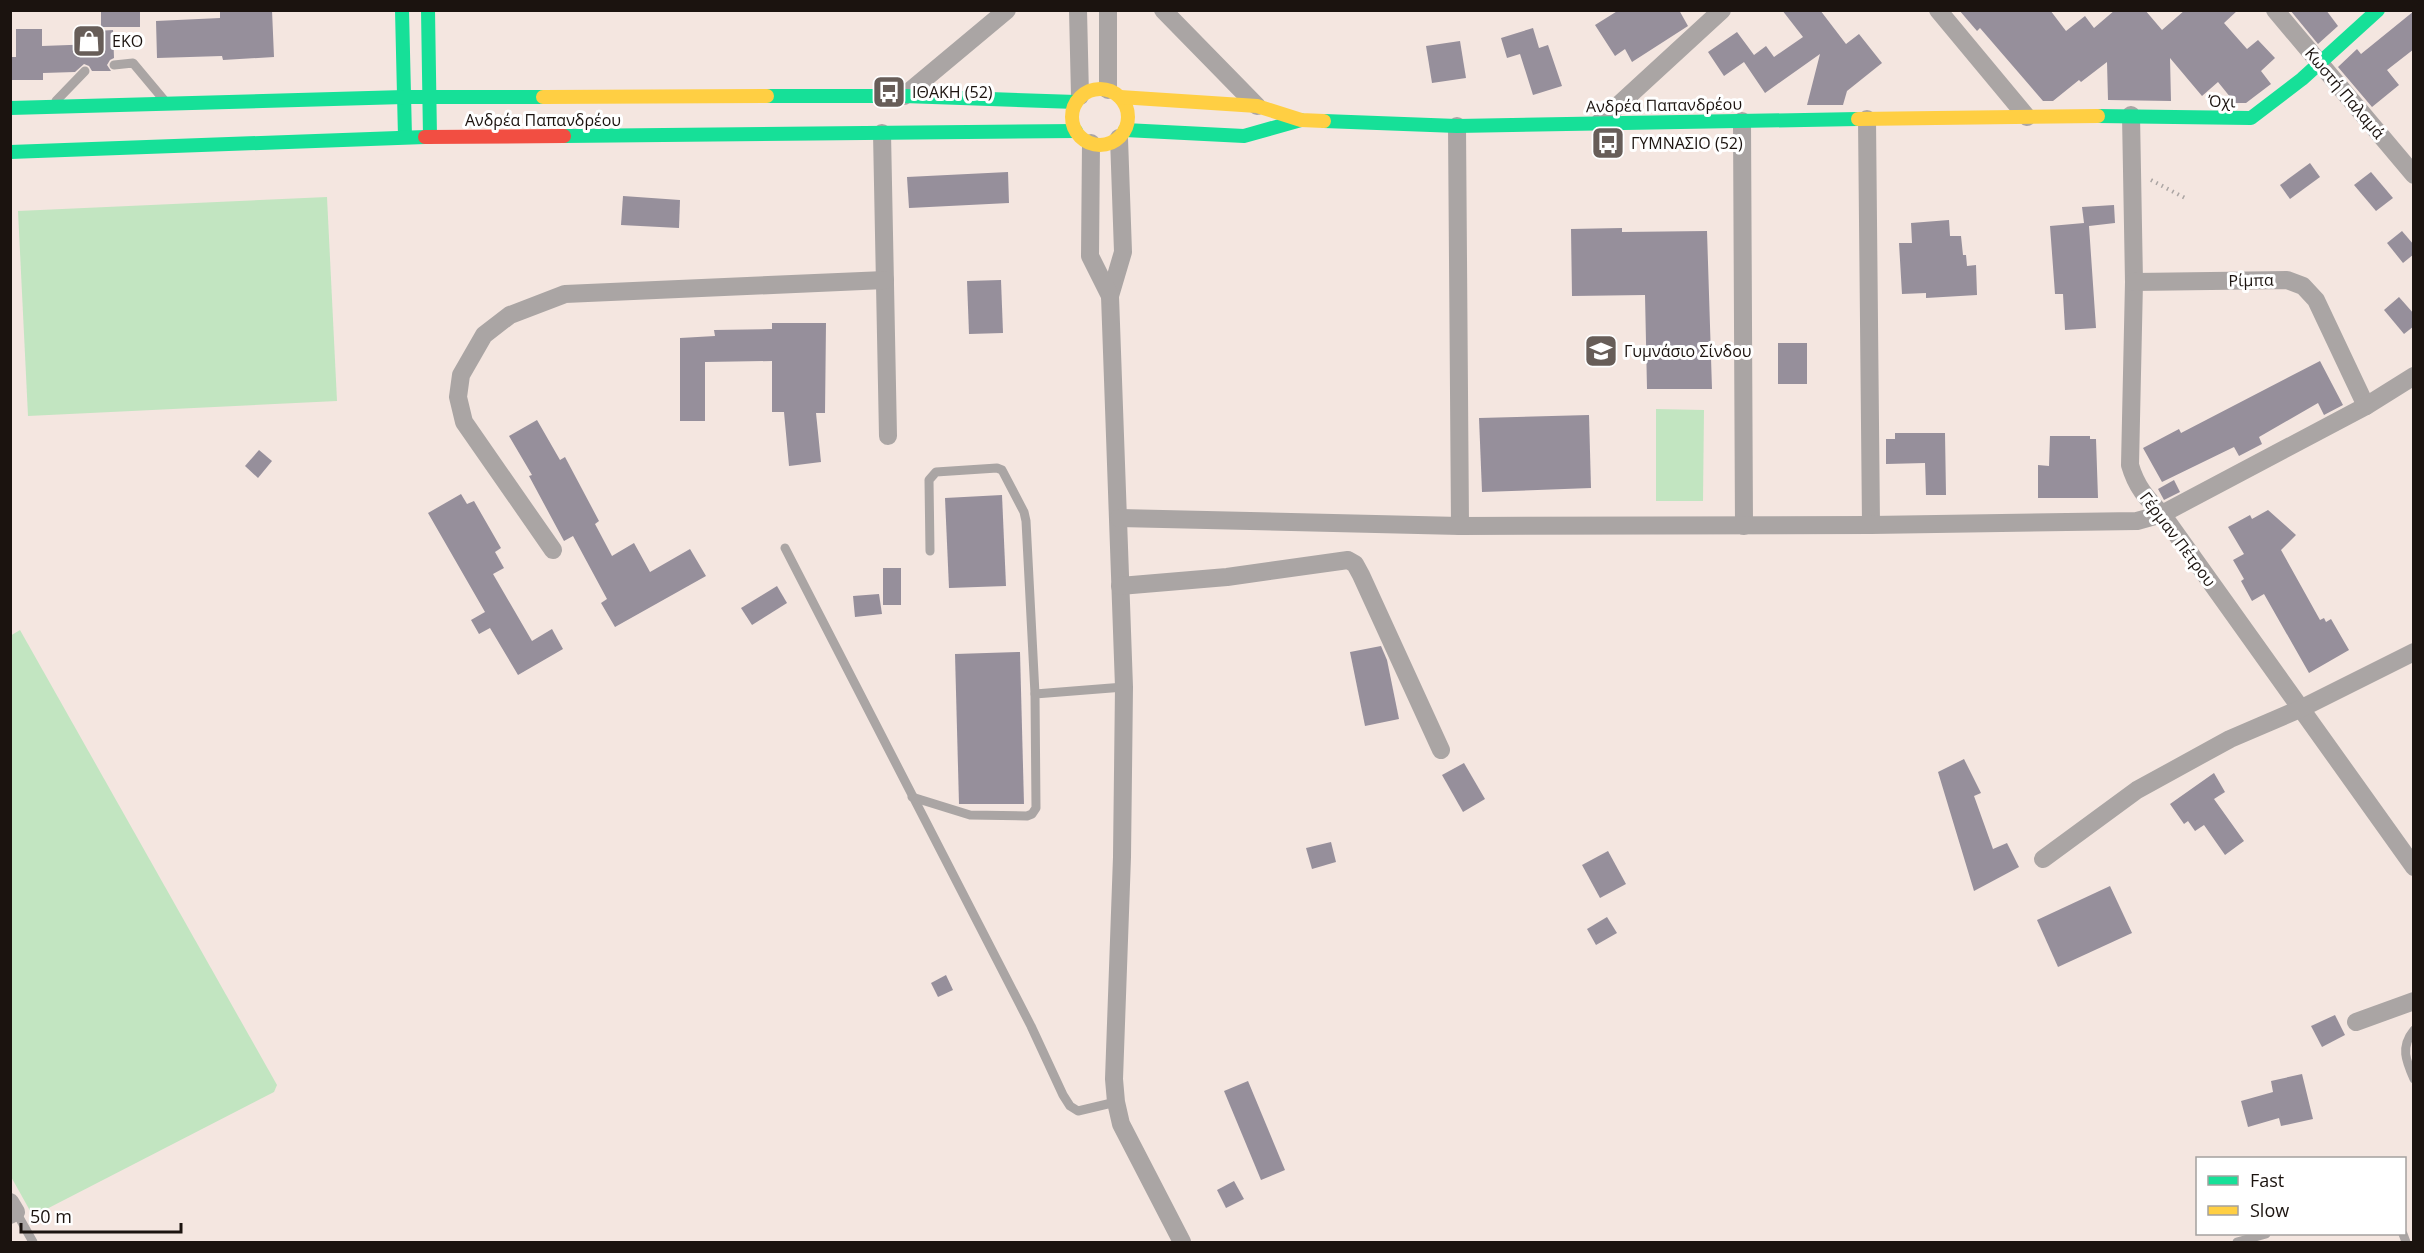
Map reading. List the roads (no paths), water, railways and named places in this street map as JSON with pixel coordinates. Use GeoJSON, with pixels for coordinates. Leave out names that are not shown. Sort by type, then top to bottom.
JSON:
{"type":"FeatureCollection","features":[{"type":"Feature","properties":{"kind":"street"},"geometry":{"type":"LineString","coordinates":[[402,10],[405,137]]}},
{"type":"Feature","properties":{"kind":"street"},"geometry":{"type":"LineString","coordinates":[[428,10],[430,137]]}},
{"type":"Feature","properties":{"kind":"street"},"geometry":{"type":"LineString","coordinates":[[904,96],[1007,10]]}},
{"type":"Feature","properties":{"kind":"street"},"geometry":{"type":"LineString","coordinates":[[1078,10],[1078,99],[1072,122],[1082,139],[1091,143],[1101,145],[1122,134]]}},
{"type":"Feature","properties":{"kind":"street"},"geometry":{"type":"LineString","coordinates":[[1108,10],[1114,93],[1128,112],[1122,134],[1123,252],[1110,296],[1124,687],[1122,857],[1114,1078],[1121,1124],[1182,1242]]}},
{"type":"Feature","properties":{"kind":"street"},"geometry":{"type":"LineString","coordinates":[[1163,10],[1257,106]]}},
{"type":"Feature","properties":{"kind":"street"},"geometry":{"type":"LineString","coordinates":[[1599,123],[1722,10]]}},
{"type":"Feature","properties":{"kind":"street"},"geometry":{"type":"LineString","coordinates":[[1938,10],[2027,117]]}},
{"type":"Feature","properties":{"kind":"street","name":"Κωστή Παλαμά"},"geometry":{"type":"LineString","coordinates":[[2275,10],[2414,175]]}},
{"type":"Feature","properties":{"kind":"street","name":"Όχι"},"geometry":{"type":"LineString","coordinates":[[2027,117],[2131,115],[2251,118],[2320,63],[2378,10]]}},
{"type":"Feature","properties":{"kind":"street"},"geometry":{"type":"LineString","coordinates":[[1078,99],[1093,89],[1114,93]]}},
{"type":"Feature","properties":{"kind":"street","name":"Ανδρέα Παπανδρέου"},"geometry":{"type":"LineString","coordinates":[[1114,93],[1257,106],[1301,120],[1457,126],[2027,117]]}},
{"type":"Feature","properties":{"kind":"street","name":"Ανδρέα Παπανδρέου"},"geometry":{"type":"LineString","coordinates":[[10,108],[430,96],[904,96],[1078,99]]}},
{"type":"Feature","properties":{"kind":"street","name":"Γέρμαν Πέτρου"},"geometry":{"type":"LineString","coordinates":[[2131,115],[2134,282],[2130,465],[2134,480],[2144,496],[2162,514],[2414,867]]}},
{"type":"Feature","properties":{"kind":"street"},"geometry":{"type":"LineString","coordinates":[[1867,119],[1871,525]]}},
{"type":"Feature","properties":{"kind":"street","name":"Ανδρέα Παπανδρέου"},"geometry":{"type":"LineString","coordinates":[[1122,134],[1244,136],[1301,120]]}},
{"type":"Feature","properties":{"kind":"street"},"geometry":{"type":"LineString","coordinates":[[1742,121],[1744,526]]}},
{"type":"Feature","properties":{"kind":"street"},"geometry":{"type":"LineString","coordinates":[[1457,126],[1460,526]]}},
{"type":"Feature","properties":{"kind":"street","name":"Ανδρέα Παπανδρέου"},"geometry":{"type":"LineString","coordinates":[[10,152],[405,137],[1076,131]]}},
{"type":"Feature","properties":{"kind":"street"},"geometry":{"type":"LineString","coordinates":[[882,134],[888,436]]}},
{"type":"Feature","properties":{"kind":"street"},"geometry":{"type":"LineString","coordinates":[[1091,143],[1090,256],[1110,296]]}},
{"type":"Feature","properties":{"kind":"street"},"geometry":{"type":"LineString","coordinates":[[553,550],[464,422],[458,397],[461,375],[484,335],[510,315],[565,294],[885,279]]}},
{"type":"Feature","properties":{"kind":"street","name":"Ρίμπα"},"geometry":{"type":"LineString","coordinates":[[2134,282],[2287,280],[2303,286],[2316,300],[2366,406]]}},
{"type":"Feature","properties":{"kind":"street"},"geometry":{"type":"LineString","coordinates":[[1119,518],[1460,526],[1744,526],[2137,521],[2162,514],[2366,406],[2414,376]]}},
{"type":"Feature","properties":{"kind":"street"},"geometry":{"type":"LineString","coordinates":[[1120,586],[1227,577],[1348,560],[1355,564],[1361,575],[1442,750]]}},
{"type":"Feature","properties":{"kind":"street"},"geometry":{"type":"LineString","coordinates":[[2043,859],[2137,790],[2230,739],[2300,709],[2414,652]]}},
{"type":"Feature","properties":{"kind":"street"},"geometry":{"type":"LineString","coordinates":[[2356,1022],[2414,1001]]}},
{"type":"Feature","properties":{"kind":"lane"},"geometry":{"type":"LineString","coordinates":[[114,65],[133,63],[167,104]]}},
{"type":"Feature","properties":{"kind":"lane"},"geometry":{"type":"LineString","coordinates":[[50,107],[85,71]]}},
{"type":"Feature","properties":{"kind":"lane"},"geometry":{"type":"LineString","coordinates":[[912,797],[970,815],[1027,816],[1032,814],[1036,808],[1035,694],[1026,521],[1024,512],[1002,470],[997,468],[936,472],[932,475],[929,480],[930,551]]}},
{"type":"Feature","properties":{"kind":"lane"},"geometry":{"type":"LineString","coordinates":[[785,548],[1070,1106],[1078,1111],[1116,1102]]}},
{"type":"Feature","properties":{"kind":"lane"},"geometry":{"type":"LineString","coordinates":[[1035,694],[1124,687]]}},
{"type":"Feature","properties":{"kind":"lane"},"geometry":{"type":"LineString","coordinates":[[2414,1030],[2408,1036],[2404,1048],[2414,1079]]}},
{"type":"Feature","properties":{"kind":"lane"},"geometry":{"type":"LineString","coordinates":[[12,1210],[33,1242]]}},
{"type":"Feature","properties":{"kind":"lane"},"geometry":{"type":"LineString","coordinates":[[2237,1242],[2260,1235]]}},
{"type":"Feature","properties":{"kind":"place","name":"EKO"},"geometry":{"type":"Point","coordinates":[89,41]}},
{"type":"Feature","properties":{"kind":"place","name":"ΙΘΑΚΗ (52)"},"geometry":{"type":"Point","coordinates":[889,92]}},
{"type":"Feature","properties":{"kind":"place","name":"ΓΥΜΝΑΣΙΟ (52)"},"geometry":{"type":"Point","coordinates":[1608,143]}},
{"type":"Feature","properties":{"kind":"place","name":"Γυμνάσιο Σίνδου"},"geometry":{"type":"Point","coordinates":[1601,351]}}]}
